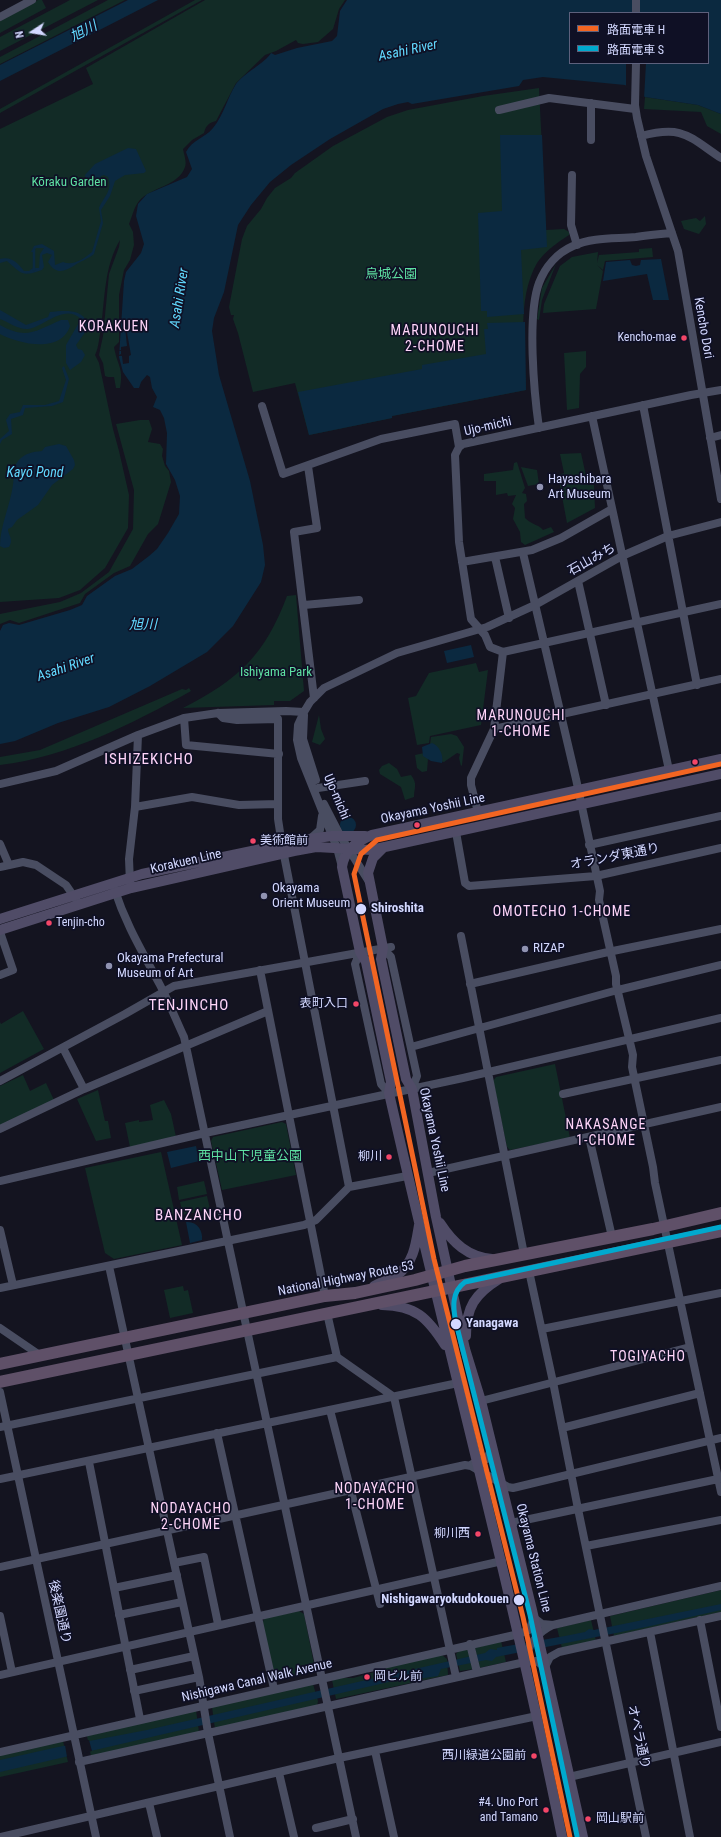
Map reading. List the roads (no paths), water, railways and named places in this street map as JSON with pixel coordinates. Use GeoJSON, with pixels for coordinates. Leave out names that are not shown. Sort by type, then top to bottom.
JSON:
{"type":"FeatureCollection","features":[{"type":"Feature","properties":{"kind":"highway","name":"National Highway Route 53"},"geometry":{"type":"LineString","coordinates":[[0,1364],[325,1296],[365,1291],[500,1259],[612,1237],[721,1213]]}},
{"type":"Feature","properties":{"kind":"highway"},"geometry":{"type":"LineString","coordinates":[[0,1382],[721,1231]]}},
{"type":"Feature","properties":{"kind":"main road","name":"Okayama Yoshii Line"},"geometry":{"type":"LineString","coordinates":[[349,849],[361,840],[372,835],[721,759]]}},
{"type":"Feature","properties":{"kind":"main road","name":"Okayama Yoshii Line"},"geometry":{"type":"LineString","coordinates":[[452,1287],[436,1217],[412,1089],[406,1078],[381,959],[387,947],[369,882],[368,873],[373,858],[383,848],[721,774]]}},
{"type":"Feature","properties":{"kind":"main road","name":"Korakuen Line"},"geometry":{"type":"LineString","coordinates":[[0,931],[131,888],[283,849],[309,839],[336,836],[372,835]]}},
{"type":"Feature","properties":{"kind":"main road","name":"Korakuen Line"},"geometry":{"type":"LineString","coordinates":[[0,919],[130,877],[283,849],[316,847],[367,850],[383,848]]}},
{"type":"Feature","properties":{"kind":"main road"},"geometry":{"type":"LineString","coordinates":[[349,849],[345,855],[342,867],[360,952],[366,962],[369,974],[391,1082],[389,1093],[449,1352],[458,1383],[519,1634],[562,1837]]}},
{"type":"Feature","properties":{"kind":"main road"},"geometry":{"type":"LineString","coordinates":[[436,1217],[451,1239],[464,1250],[482,1258],[500,1259]]}},
{"type":"Feature","properties":{"kind":"main road"},"geometry":{"type":"LineString","coordinates":[[365,1291],[396,1275],[404,1268],[415,1248],[419,1222]]}},
{"type":"Feature","properties":{"kind":"main road"},"geometry":{"type":"LineString","coordinates":[[465,1349],[468,1313],[473,1302],[478,1294],[504,1276]]}},
{"type":"Feature","properties":{"kind":"main road","name":"Okayama Station Line"},"geometry":{"type":"LineString","coordinates":[[452,1287],[465,1349],[481,1401],[534,1618],[583,1837]]}},
{"type":"Feature","properties":{"kind":"main road"},"geometry":{"type":"LineString","coordinates":[[368,1305],[406,1307],[420,1314],[433,1327],[449,1352]]}},
{"type":"Feature","properties":{"kind":"street"},"geometry":{"type":"LineString","coordinates":[[0,17],[32,0]]}},
{"type":"Feature","properties":{"kind":"street"},"geometry":{"type":"LineString","coordinates":[[636,0],[636,12]]}},
{"type":"Feature","properties":{"kind":"street","name":"Kencho Dori"},"geometry":{"type":"LineString","coordinates":[[636,64],[635,107],[640,136],[678,251],[702,394],[719,480],[721,499]]}},
{"type":"Feature","properties":{"kind":"street"},"geometry":{"type":"LineString","coordinates":[[499,110],[549,98],[635,107]]}},
{"type":"Feature","properties":{"kind":"street"},"geometry":{"type":"LineString","coordinates":[[591,103],[591,140]]}},
{"type":"Feature","properties":{"kind":"street"},"geometry":{"type":"LineString","coordinates":[[640,136],[666,131],[676,131],[686,134],[721,158]]}},
{"type":"Feature","properties":{"kind":"street"},"geometry":{"type":"LineString","coordinates":[[572,176],[571,225],[577,245]]}},
{"type":"Feature","properties":{"kind":"street"},"geometry":{"type":"LineString","coordinates":[[539,428],[534,323],[537,293],[542,276],[551,263],[563,252],[577,245],[597,240],[672,233]]}},
{"type":"Feature","properties":{"kind":"street","name":"Ujo-michi"},"geometry":{"type":"LineString","coordinates":[[369,882],[349,849],[336,836],[322,812],[301,758],[297,740],[298,725],[304,712],[314,698],[324,688],[331,684],[397,653],[478,629],[471,619],[459,542],[455,455],[459,447],[463,444],[643,405],[721,390]]}},
{"type":"Feature","properties":{"kind":"street"},"geometry":{"type":"LineString","coordinates":[[643,405],[697,685]]}},
{"type":"Feature","properties":{"kind":"street"},"geometry":{"type":"LineString","coordinates":[[262,406],[283,474],[381,439],[455,424],[459,447]]}},
{"type":"Feature","properties":{"kind":"street"},"geometry":{"type":"LineString","coordinates":[[592,416],[669,770]]}},
{"type":"Feature","properties":{"kind":"street"},"geometry":{"type":"LineString","coordinates":[[710,438],[721,435]]}},
{"type":"Feature","properties":{"kind":"street"},"geometry":{"type":"LineString","coordinates":[[308,466],[317,528],[294,532],[304,605],[311,684],[314,698]]}},
{"type":"Feature","properties":{"kind":"street"},"geometry":{"type":"LineString","coordinates":[[462,562],[523,553],[561,538],[612,509]]}},
{"type":"Feature","properties":{"kind":"street","name":"石山みち"},"geometry":{"type":"LineString","coordinates":[[478,629],[509,618],[535,605],[622,556],[668,536],[721,522]]}},
{"type":"Feature","properties":{"kind":"street"},"geometry":{"type":"LineString","coordinates":[[523,553],[581,804],[596,876],[600,906],[616,976],[617,991],[629,1040],[635,1079],[664,1226],[721,1492]]}},
{"type":"Feature","properties":{"kind":"street"},"geometry":{"type":"LineString","coordinates":[[495,557],[509,618]]}},
{"type":"Feature","properties":{"kind":"street"},"geometry":{"type":"LineString","coordinates":[[578,581],[606,705]]}},
{"type":"Feature","properties":{"kind":"street"},"geometry":{"type":"LineString","coordinates":[[304,605],[359,600]]}},
{"type":"Feature","properties":{"kind":"street"},"geometry":{"type":"LineString","coordinates":[[478,629],[485,635],[490,647],[503,652],[721,604]]}},
{"type":"Feature","properties":{"kind":"street"},"geometry":{"type":"LineString","coordinates":[[478,812],[471,785],[472,778],[494,729],[503,652]]}},
{"type":"Feature","properties":{"kind":"street"},"geometry":{"type":"LineString","coordinates":[[494,729],[721,679]]}},
{"type":"Feature","properties":{"kind":"street"},"geometry":{"type":"LineString","coordinates":[[0,784],[56,771],[138,734],[184,718],[218,713],[286,711],[304,712]]}},
{"type":"Feature","properties":{"kind":"street","name":"Ujo-michi"},"geometry":{"type":"LineString","coordinates":[[304,712],[303,739],[318,788],[334,825],[337,848],[342,867]]}},
{"type":"Feature","properties":{"kind":"street"},"geometry":{"type":"LineString","coordinates":[[218,713],[223,718],[236,720],[278,720],[278,804],[283,849],[349,1187]]}},
{"type":"Feature","properties":{"kind":"street"},"geometry":{"type":"LineString","coordinates":[[184,718],[186,745],[279,754]]}},
{"type":"Feature","properties":{"kind":"street"},"geometry":{"type":"LineString","coordinates":[[131,888],[129,859],[134,807],[138,734]]}},
{"type":"Feature","properties":{"kind":"street"},"geometry":{"type":"LineString","coordinates":[[318,788],[365,781]]}},
{"type":"Feature","properties":{"kind":"street"},"geometry":{"type":"LineString","coordinates":[[134,807],[192,797],[239,805],[278,804]]}},
{"type":"Feature","properties":{"kind":"street"},"geometry":{"type":"LineString","coordinates":[[309,839],[320,830],[323,821],[322,812]]}},
{"type":"Feature","properties":{"kind":"street"},"geometry":{"type":"LineString","coordinates":[[589,845],[721,816]]}},
{"type":"Feature","properties":{"kind":"street","name":"オランダ東通り"},"geometry":{"type":"LineString","coordinates":[[456,832],[468,885],[596,876],[721,848]]}},
{"type":"Feature","properties":{"kind":"street"},"geometry":{"type":"LineString","coordinates":[[316,847],[336,836]]}},
{"type":"Feature","properties":{"kind":"street"},"geometry":{"type":"LineString","coordinates":[[0,844],[9,865]]}},
{"type":"Feature","properties":{"kind":"street"},"geometry":{"type":"LineString","coordinates":[[0,867],[23,862],[36,865],[66,885],[80,905]]}},
{"type":"Feature","properties":{"kind":"street"},"geometry":{"type":"LineString","coordinates":[[112,883],[120,907],[136,944],[163,992],[184,1037],[356,1837]]}},
{"type":"Feature","properties":{"kind":"street"},"geometry":{"type":"LineString","coordinates":[[470,984],[721,928]]}},
{"type":"Feature","properties":{"kind":"street"},"geometry":{"type":"LineString","coordinates":[[0,931],[13,970],[0,975]]}},
{"type":"Feature","properties":{"kind":"street"},"geometry":{"type":"LineString","coordinates":[[461,936],[524,1254]]}},
{"type":"Feature","properties":{"kind":"street"},"geometry":{"type":"LineString","coordinates":[[0,1081],[63,1048],[174,986],[387,947],[391,957],[411,1047],[416,1076],[412,1089]]}},
{"type":"Feature","properties":{"kind":"street"},"geometry":{"type":"LineString","coordinates":[[411,1047],[617,991],[721,965]]}},
{"type":"Feature","properties":{"kind":"street"},"geometry":{"type":"LineString","coordinates":[[260,970],[325,1296]]}},
{"type":"Feature","properties":{"kind":"street"},"geometry":{"type":"LineString","coordinates":[[0,1129],[84,1089],[268,1011]]}},
{"type":"Feature","properties":{"kind":"street"},"geometry":{"type":"LineString","coordinates":[[0,1181],[205,1133],[412,1089],[721,1018]]}},
{"type":"Feature","properties":{"kind":"street"},"geometry":{"type":"LineString","coordinates":[[63,1048],[84,1089]]}},
{"type":"Feature","properties":{"kind":"street"},"geometry":{"type":"LineString","coordinates":[[563,1094],[721,1060]]}},
{"type":"Feature","properties":{"kind":"street"},"geometry":{"type":"LineString","coordinates":[[428,1173],[721,1107]]}},
{"type":"Feature","properties":{"kind":"street"},"geometry":{"type":"LineString","coordinates":[[589,1137],[612,1237]]}},
{"type":"Feature","properties":{"kind":"street"},"geometry":{"type":"LineString","coordinates":[[0,1288],[228,1242],[311,1223],[349,1187],[407,1176]]}},
{"type":"Feature","properties":{"kind":"street"},"geometry":{"type":"LineString","coordinates":[[0,1230],[13,1286]]}},
{"type":"Feature","properties":{"kind":"street"},"geometry":{"type":"LineString","coordinates":[[109,1266],[199,1677],[207,1729],[230,1837]]}},
{"type":"Feature","properties":{"kind":"street","name":"オペラ通り"},"geometry":{"type":"LineString","coordinates":[[529,1271],[646,1837]]}},
{"type":"Feature","properties":{"kind":"street"},"geometry":{"type":"LineString","coordinates":[[542,1329],[680,1300],[721,1293]]}},
{"type":"Feature","properties":{"kind":"street"},"geometry":{"type":"LineString","coordinates":[[327,1314],[337,1357],[394,1396],[456,1677]]}},
{"type":"Feature","properties":{"kind":"street"},"geometry":{"type":"LineString","coordinates":[[0,1328],[41,1356]]}},
{"type":"Feature","properties":{"kind":"street"},"geometry":{"type":"LineString","coordinates":[[481,1401],[690,1346]]}},
{"type":"Feature","properties":{"kind":"street"},"geometry":{"type":"LineString","coordinates":[[3,1426],[337,1357]]}},
{"type":"Feature","properties":{"kind":"street"},"geometry":{"type":"LineString","coordinates":[[0,1479],[89,1462],[458,1383]]}},
{"type":"Feature","properties":{"kind":"street","name":"後楽園通り"},"geometry":{"type":"LineString","coordinates":[[0,1392],[3,1426],[18,1476],[96,1837]]}},
{"type":"Feature","properties":{"kind":"street"},"geometry":{"type":"LineString","coordinates":[[562,1428],[700,1394]]}},
{"type":"Feature","properties":{"kind":"street"},"geometry":{"type":"LineString","coordinates":[[330,1410],[380,1604]]}},
{"type":"Feature","properties":{"kind":"street"},"geometry":{"type":"LineString","coordinates":[[217,1434],[274,1689]]}},
{"type":"Feature","properties":{"kind":"street"},"geometry":{"type":"LineString","coordinates":[[0,1567],[465,1465],[477,1466],[501,1483],[513,1488],[721,1438]]}},
{"type":"Feature","properties":{"kind":"street"},"geometry":{"type":"LineString","coordinates":[[477,1466],[487,1459],[492,1447]]}},
{"type":"Feature","properties":{"kind":"street"},"geometry":{"type":"LineString","coordinates":[[89,1462],[140,1719]]}},
{"type":"Feature","properties":{"kind":"street"},"geometry":{"type":"LineString","coordinates":[[511,1522],[718,1479]]}},
{"type":"Feature","properties":{"kind":"street"},"geometry":{"type":"LineString","coordinates":[[586,1546],[721,1520]]}},
{"type":"Feature","properties":{"kind":"street"},"geometry":{"type":"LineString","coordinates":[[174,1563],[204,1557],[218,1624]]}},
{"type":"Feature","properties":{"kind":"street"},"geometry":{"type":"LineString","coordinates":[[0,1675],[306,1604],[502,1561]]}},
{"type":"Feature","properties":{"kind":"street"},"geometry":{"type":"LineString","coordinates":[[114,1588],[177,1575]]}},
{"type":"Feature","properties":{"kind":"street"},"geometry":{"type":"LineString","coordinates":[[559,1652],[541,1650],[531,1645],[519,1634],[529,1630],[534,1618],[542,1624],[552,1625],[721,1586]]}},
{"type":"Feature","properties":{"kind":"street"},"geometry":{"type":"LineString","coordinates":[[120,1615],[182,1602]]}},
{"type":"Feature","properties":{"kind":"street"},"geometry":{"type":"LineString","coordinates":[[0,1616],[12,1672]]}},
{"type":"Feature","properties":{"kind":"street"},"geometry":{"type":"LineString","coordinates":[[78,1759],[327,1702],[525,1662],[536,1661],[545,1668],[550,1657],[559,1652],[604,1635],[650,1632],[721,1616]]}},
{"type":"Feature","properties":{"kind":"street"},"geometry":{"type":"LineString","coordinates":[[700,1620],[721,1727]]}},
{"type":"Feature","properties":{"kind":"street"},"geometry":{"type":"LineString","coordinates":[[525,1662],[526,1655],[538,1635],[552,1625]]}},
{"type":"Feature","properties":{"kind":"street"},"geometry":{"type":"LineString","coordinates":[[650,1632],[690,1837]]}},
{"type":"Feature","properties":{"kind":"street","name":"Nishigawa Canal Walk Avenue"},"geometry":{"type":"LineString","coordinates":[[0,1752],[74,1739],[140,1719],[519,1634]]}},
{"type":"Feature","properties":{"kind":"street"},"geometry":{"type":"LineString","coordinates":[[470,1644],[477,1672]]}},
{"type":"Feature","properties":{"kind":"street"},"geometry":{"type":"LineString","coordinates":[[130,1670],[194,1656]]}},
{"type":"Feature","properties":{"kind":"street"},"geometry":{"type":"LineString","coordinates":[[134,1691],[199,1677]]}},
{"type":"Feature","properties":{"kind":"street"},"geometry":{"type":"LineString","coordinates":[[1,1837],[37,1833],[92,1816],[339,1758],[537,1716]]}},
{"type":"Feature","properties":{"kind":"street"},"geometry":{"type":"LineString","coordinates":[[569,1777],[632,1764],[721,1742]]}},
{"type":"Feature","properties":{"kind":"street"},"geometry":{"type":"LineString","coordinates":[[375,1751],[394,1837]]}},
{"type":"Feature","properties":{"kind":"street"},"geometry":{"type":"LineString","coordinates":[[279,1773],[294,1837]]}},
{"type":"Feature","properties":{"kind":"street"},"geometry":{"type":"LineString","coordinates":[[149,1803],[157,1837]]}},
{"type":"Feature","properties":{"kind":"street"},"geometry":{"type":"LineString","coordinates":[[316,1828],[352,1819]]}},
{"type":"Feature","properties":{"kind":"water","name":"旭川"},"geometry":{"type":"Polygon","coordinates":[[[128,0],[158,0],[0,81],[0,65],[128,0]]]}},
{"type":"Feature","properties":{"kind":"water","name":"旭川"},"geometry":{"type":"Polygon","coordinates":[[[347,0],[721,0],[721,114],[698,105],[645,97],[625,85],[543,77],[523,80],[519,86],[412,104],[408,102],[383,109],[330,139],[291,165],[270,182],[251,205],[238,225],[224,292],[214,318],[212,331],[219,375],[250,481],[263,545],[265,565],[261,582],[233,626],[207,652],[150,686],[109,707],[58,723],[15,741],[0,744],[0,631],[3,625],[9,623],[19,625],[82,605],[87,596],[115,576],[132,569],[157,549],[179,514],[180,496],[175,480],[166,464],[167,433],[164,418],[160,410],[153,407],[157,397],[152,388],[150,377],[147,375],[141,382],[139,388],[134,388],[123,372],[119,357],[124,281],[126,272],[141,253],[144,244],[136,216],[138,204],[147,194],[187,177],[192,169],[186,152],[217,123],[236,84],[264,61],[271,53],[275,55],[297,48],[332,41],[337,36],[340,11],[347,0]]]}},
{"type":"Feature","properties":{"kind":"water"},"geometry":{"type":"Polygon","coordinates":[[[500,135],[542,135],[547,247],[521,250],[524,314],[487,317],[487,311],[481,311],[478,213],[502,211],[500,135]]]}},
{"type":"Feature","properties":{"kind":"water"},"geometry":{"type":"Polygon","coordinates":[[[128,148],[136,149],[146,171],[144,173],[125,175],[115,181],[110,196],[101,210],[103,223],[94,254],[64,271],[57,271],[51,266],[48,262],[52,255],[47,253],[42,255],[44,267],[42,270],[26,274],[19,271],[7,261],[0,263],[0,259],[8,258],[17,263],[24,271],[39,268],[40,254],[44,248],[36,248],[34,252],[31,252],[34,246],[42,244],[54,251],[55,265],[63,262],[71,263],[78,261],[92,252],[101,221],[99,208],[109,190],[109,182],[108,177],[104,175],[101,176],[97,186],[92,187],[87,183],[85,175],[95,164],[128,148]]]}},
{"type":"Feature","properties":{"kind":"water"},"geometry":{"type":"Polygon","coordinates":[[[661,259],[669,300],[653,300],[647,274],[603,281],[606,262],[630,260],[632,265],[636,266],[640,265],[641,260],[661,259]]]}},
{"type":"Feature","properties":{"kind":"water"},"geometry":{"type":"Polygon","coordinates":[[[0,310],[26,325],[48,317],[50,312],[71,311],[80,314],[88,322],[86,331],[76,345],[85,355],[81,362],[70,370],[66,363],[66,345],[81,319],[67,313],[32,328],[23,329],[0,319],[0,310]]]}},
{"type":"Feature","properties":{"kind":"water"},"geometry":{"type":"Polygon","coordinates":[[[61,320],[68,320],[70,326],[65,335],[58,340],[49,343],[28,343],[8,338],[0,334],[0,325],[9,330],[24,333],[37,330],[61,320]]]}},
{"type":"Feature","properties":{"kind":"water"},"geometry":{"type":"Polygon","coordinates":[[[525,322],[526,390],[392,416],[392,418],[309,435],[298,392],[422,369],[422,365],[486,354],[484,329],[488,329],[487,323],[525,322]]]}},
{"type":"Feature","properties":{"kind":"water"},"geometry":{"type":"Polygon","coordinates":[[[64,366],[69,379],[63,402],[52,406],[25,408],[23,415],[11,419],[12,434],[2,440],[0,444],[0,439],[9,431],[6,420],[10,414],[20,412],[23,405],[45,405],[59,401],[66,380],[62,368],[64,366]]]}},
{"type":"Feature","properties":{"kind":"water","name":"Kayō Pond"},"geometry":{"type":"Polygon","coordinates":[[[59,444],[66,446],[74,460],[75,465],[73,469],[52,485],[38,505],[17,520],[12,527],[8,529],[11,539],[9,547],[4,548],[0,546],[0,538],[12,493],[16,463],[21,458],[32,452],[42,451],[45,447],[59,444]]]}},
{"type":"Feature","properties":{"kind":"water"},"geometry":{"type":"Polygon","coordinates":[[[471,645],[474,657],[447,663],[444,651],[471,645]]]}},
{"type":"Feature","properties":{"kind":"water"},"geometry":{"type":"Polygon","coordinates":[[[432,743],[437,746],[440,751],[442,763],[431,761],[423,756],[422,747],[432,743]]]}},
{"type":"Feature","properties":{"kind":"water"},"geometry":{"type":"Polygon","coordinates":[[[345,817],[351,817],[356,822],[354,831],[351,833],[345,833],[340,828],[340,822],[345,817]]]}},
{"type":"Feature","properties":{"kind":"water"},"geometry":{"type":"Polygon","coordinates":[[[196,1146],[199,1161],[171,1168],[167,1152],[196,1146]]]}},
{"type":"Feature","properties":{"kind":"water"},"geometry":{"type":"Polygon","coordinates":[[[186,1222],[193,1223],[198,1227],[202,1240],[190,1243],[186,1222]]]}},
{"type":"Feature","properties":{"kind":"water"},"geometry":{"type":"Polygon","coordinates":[[[721,1604],[721,1610],[646,1627],[496,1657],[492,1661],[486,1660],[441,1669],[438,1676],[410,1680],[406,1678],[0,1772],[0,1760],[147,1730],[485,1653],[490,1649],[497,1650],[497,1648],[585,1632],[589,1629],[594,1630],[721,1604]]]}},
{"type":"Feature","properties":{"kind":"waterway"},"geometry":{"type":"LineString","coordinates":[[34,250],[34,270]]}},
{"type":"Feature","properties":{"kind":"tram line","name":"H"},"geometry":{"type":"LineString","coordinates":[[570,1837],[523,1617],[434,1259],[354,874],[361,854],[377,840],[721,764]]}},
{"type":"Feature","properties":{"kind":"tram line","name":"S"},"geometry":{"type":"LineString","coordinates":[[577,1836],[530,1615],[456,1323],[454,1312],[455,1295],[460,1286],[465,1282],[721,1227]]}},
{"type":"Feature","properties":{"kind":"place","name":"Kencho-mae"},"geometry":{"type":"Point","coordinates":[684,338]}},
{"type":"Feature","properties":{"kind":"place","name":"Hayashibara Art Museum"},"geometry":{"type":"Point","coordinates":[540,487]}},
{"type":"Feature","properties":{"kind":"place","name":"美術館前"},"geometry":{"type":"Point","coordinates":[253,841]}},
{"type":"Feature","properties":{"kind":"place","name":"Okayama Orient Museum"},"geometry":{"type":"Point","coordinates":[264,896]}},
{"type":"Feature","properties":{"kind":"place","name":"Shiroshita"},"geometry":{"type":"Point","coordinates":[361,909]}},
{"type":"Feature","properties":{"kind":"place","name":"Tenjin-cho"},"geometry":{"type":"Point","coordinates":[49,923]}},
{"type":"Feature","properties":{"kind":"place","name":"RIZAP"},"geometry":{"type":"Point","coordinates":[525,949]}},
{"type":"Feature","properties":{"kind":"place","name":"Okayama Prefectural Museum of Art"},"geometry":{"type":"Point","coordinates":[109,966]}},
{"type":"Feature","properties":{"kind":"place","name":"表町入口"},"geometry":{"type":"Point","coordinates":[356,1004]}},
{"type":"Feature","properties":{"kind":"place","name":"柳川"},"geometry":{"type":"Point","coordinates":[389,1157]}},
{"type":"Feature","properties":{"kind":"place","name":"Yanagawa"},"geometry":{"type":"Point","coordinates":[456,1324]}},
{"type":"Feature","properties":{"kind":"place","name":"柳川西"},"geometry":{"type":"Point","coordinates":[478,1534]}},
{"type":"Feature","properties":{"kind":"place","name":"Nishigawaryokudokouen"},"geometry":{"type":"Point","coordinates":[519,1600]}},
{"type":"Feature","properties":{"kind":"place","name":"岡ビル前"},"geometry":{"type":"Point","coordinates":[367,1677]}},
{"type":"Feature","properties":{"kind":"place","name":"西川緑道公園前"},"geometry":{"type":"Point","coordinates":[534,1756]}},
{"type":"Feature","properties":{"kind":"place","name":"#4. Uno Port and Tamano"},"geometry":{"type":"Point","coordinates":[546,1810]}},
{"type":"Feature","properties":{"kind":"place","name":"岡山駅前"},"geometry":{"type":"Point","coordinates":[588,1819]}},
{"type":"Feature","properties":{"kind":"district","name":"KORAKUEN"},"geometry":{"type":"Point","coordinates":[114,327]}},
{"type":"Feature","properties":{"kind":"district","name":"MARUNOUCHI 2-CHOME"},"geometry":{"type":"Point","coordinates":[435,340]}},
{"type":"Feature","properties":{"kind":"district","name":"MARUNOUCHI 1-CHOME"},"geometry":{"type":"Point","coordinates":[521,724]}},
{"type":"Feature","properties":{"kind":"district","name":"ISHIZEKICHO"},"geometry":{"type":"Point","coordinates":[149,760]}},
{"type":"Feature","properties":{"kind":"district","name":"OMOTECHO 1-CHOME"},"geometry":{"type":"Point","coordinates":[562,912]}},
{"type":"Feature","properties":{"kind":"district","name":"TENJINCHO"},"geometry":{"type":"Point","coordinates":[189,1006]}},
{"type":"Feature","properties":{"kind":"district","name":"NAKASANGE 1-CHOME"},"geometry":{"type":"Point","coordinates":[606,1134]}},
{"type":"Feature","properties":{"kind":"district","name":"BANZANCHO"},"geometry":{"type":"Point","coordinates":[199,1216]}},
{"type":"Feature","properties":{"kind":"district","name":"TOGIYACHO"},"geometry":{"type":"Point","coordinates":[648,1357]}},
{"type":"Feature","properties":{"kind":"district","name":"NODAYACHO 1-CHOME"},"geometry":{"type":"Point","coordinates":[375,1498]}},
{"type":"Feature","properties":{"kind":"district","name":"NODAYACHO 2-CHOME"},"geometry":{"type":"Point","coordinates":[191,1518]}},
{"type":"Feature","properties":{"kind":"water label","name":"Asahi River"},"geometry":{"type":"Point","coordinates":[408,51]}},
{"type":"Feature","properties":{"kind":"water label","name":"Asahi River"},"geometry":{"type":"Point","coordinates":[180,298]}},
{"type":"Feature","properties":{"kind":"water label","name":"Asahi River"},"geometry":{"type":"Point","coordinates":[66,668]}},
{"type":"Feature","properties":{"kind":"park label","name":"Kōraku Garden"},"geometry":{"type":"Point","coordinates":[69,183]}},
{"type":"Feature","properties":{"kind":"park label","name":"烏城公園"},"geometry":{"type":"Point","coordinates":[391,275]}},
{"type":"Feature","properties":{"kind":"park label","name":"Ishiyama Park"},"geometry":{"type":"Point","coordinates":[276,673]}},
{"type":"Feature","properties":{"kind":"park label","name":"西中山下児童公園"},"geometry":{"type":"Point","coordinates":[250,1157]}}]}
